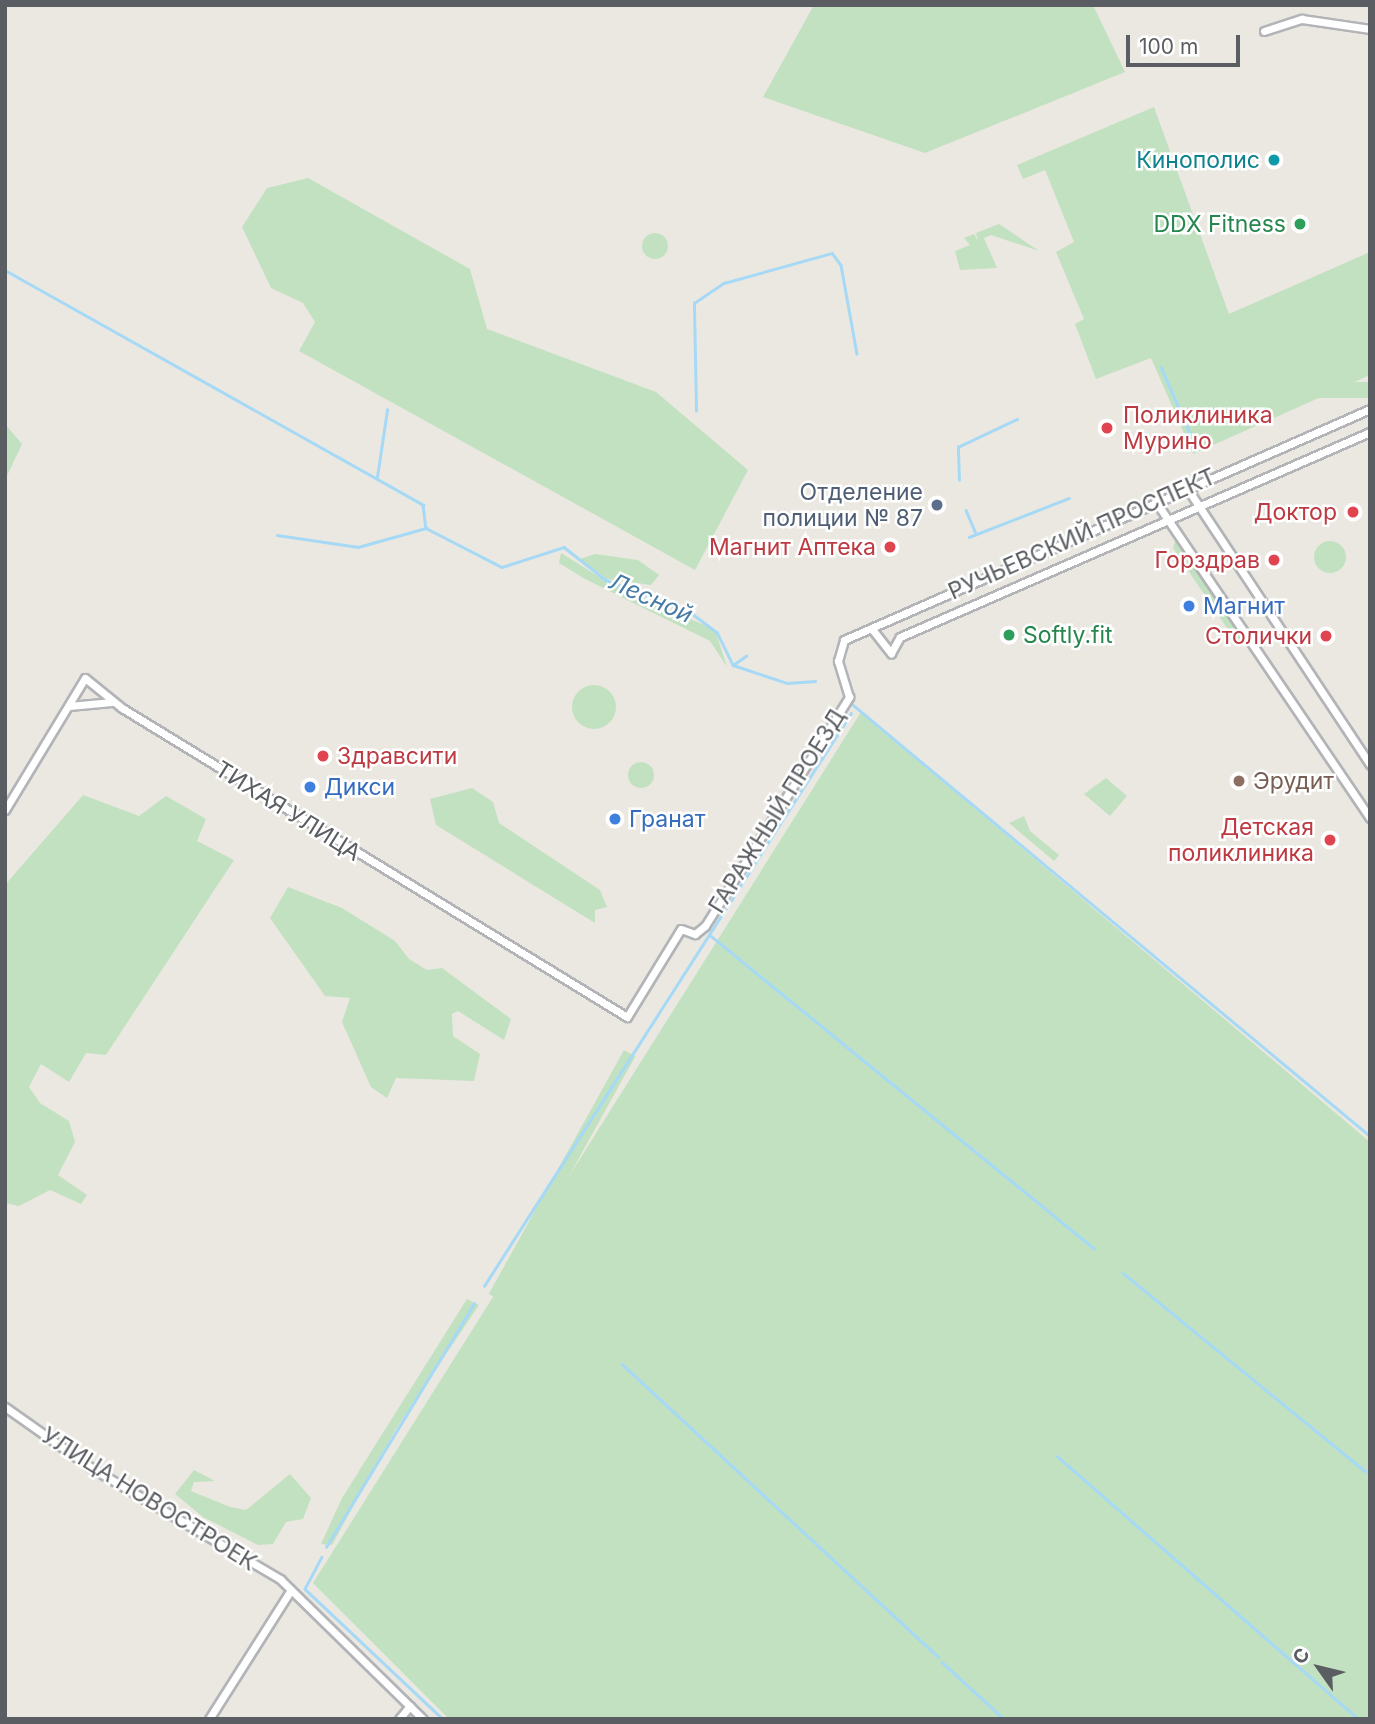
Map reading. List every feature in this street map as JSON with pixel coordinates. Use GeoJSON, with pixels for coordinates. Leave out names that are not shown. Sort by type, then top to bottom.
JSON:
{"type":"FeatureCollection","features":[{"type":"Feature","properties":{"kind":"street"},"geometry":{"type":"LineString","coordinates":[[1264,31],[1302,19],[1370,29]]}},
{"type":"Feature","properties":{"kind":"street","name":"РУЧЬЕВСКИЙ ПРОСПЕКТ"},"geometry":{"type":"LineString","coordinates":[[838,650],[844,640],[1370,408]]}},
{"type":"Feature","properties":{"kind":"street"},"geometry":{"type":"LineString","coordinates":[[872,629],[891,653],[900,637],[1370,432]]}},
{"type":"Feature","properties":{"kind":"street"},"geometry":{"type":"LineString","coordinates":[[1187,488],[1370,765]]}},
{"type":"Feature","properties":{"kind":"street"},"geometry":{"type":"LineString","coordinates":[[1156,502],[1370,818]]}},
{"type":"Feature","properties":{"kind":"street","name":"ГАРАЖНЫЙ ПРОЕЗД"},"geometry":{"type":"LineString","coordinates":[[627,1017],[681,929],[695,934],[705,926],[849,697],[838,650]]}},
{"type":"Feature","properties":{"kind":"street","name":"ТИХАЯ УЛИЦА"},"geometry":{"type":"LineString","coordinates":[[5,810],[85,678],[113,702],[627,1017]]}},
{"type":"Feature","properties":{"kind":"street"},"geometry":{"type":"LineString","coordinates":[[68,706],[113,702]]}},
{"type":"Feature","properties":{"kind":"street","name":"УЛИЦА НОВОСТРОЕК"},"geometry":{"type":"LineString","coordinates":[[5,1407],[90,1467],[280,1579],[289,1593],[423,1719]]}},
{"type":"Feature","properties":{"kind":"street"},"geometry":{"type":"LineString","coordinates":[[209,1719],[289,1593]]}},
{"type":"Feature","properties":{"kind":"street"},"geometry":{"type":"LineString","coordinates":[[399,1719],[410,1706]]}},
{"type":"Feature","properties":{"kind":"green space"},"geometry":{"type":"Polygon","coordinates":[[[814,5],[1093,5],[1125,72],[925,153],[763,97],[814,5]]]}},
{"type":"Feature","properties":{"kind":"green space"},"geometry":{"type":"Polygon","coordinates":[[[1154,107],[1229,314],[1370,252],[1370,375],[1193,454],[1151,358],[1096,379],[1075,324],[1084,319],[1056,252],[1074,242],[1045,170],[1023,179],[1017,165],[1154,107]]]}},
{"type":"Feature","properties":{"kind":"green space"},"geometry":{"type":"Polygon","coordinates":[[[308,178],[470,269],[487,329],[656,392],[748,470],[695,570],[299,351],[315,322],[303,303],[271,288],[242,227],[267,188],[308,178]]]}},
{"type":"Feature","properties":{"kind":"green space"},"geometry":{"type":"Polygon","coordinates":[[[999,224],[1039,251],[991,235],[984,238],[997,268],[960,270],[955,251],[970,245],[964,238],[974,234],[978,241],[976,233],[999,224]]]}},
{"type":"Feature","properties":{"kind":"green space"},"geometry":{"type":"Polygon","coordinates":[[[655,233],[664,237],[668,246],[664,255],[655,259],[646,255],[642,246],[646,237],[655,233]]]}},
{"type":"Feature","properties":{"kind":"green space"},"geometry":{"type":"Polygon","coordinates":[[[1189,382],[1370,382],[1370,398],[1189,398],[1189,382]]]}},
{"type":"Feature","properties":{"kind":"green space"},"geometry":{"type":"Polygon","coordinates":[[[5,424],[22,444],[5,480],[5,424]]]}},
{"type":"Feature","properties":{"kind":"green space"},"geometry":{"type":"Polygon","coordinates":[[[1176,538],[1244,637],[1239,646],[1173,548],[1176,538]]]}},
{"type":"Feature","properties":{"kind":"green space"},"geometry":{"type":"Polygon","coordinates":[[[1330,541],[1341,546],[1346,557],[1341,568],[1330,573],[1319,568],[1314,557],[1319,546],[1330,541]]]}},
{"type":"Feature","properties":{"kind":"green space"},"geometry":{"type":"Polygon","coordinates":[[[561,553],[606,581],[715,630],[727,667],[710,641],[585,579],[559,563],[561,553]]]}},
{"type":"Feature","properties":{"kind":"green space"},"geometry":{"type":"Polygon","coordinates":[[[595,554],[638,560],[659,575],[651,585],[607,579],[580,559],[595,554]]]}},
{"type":"Feature","properties":{"kind":"green space"},"geometry":{"type":"Polygon","coordinates":[[[594,685],[609,692],[616,707],[609,722],[594,729],[579,722],[572,707],[579,692],[594,685]]]}},
{"type":"Feature","properties":{"kind":"green space"},"geometry":{"type":"Polygon","coordinates":[[[861,712],[1370,1142],[1370,1719],[449,1719],[313,1583],[861,712]]]}},
{"type":"Feature","properties":{"kind":"green space"},"geometry":{"type":"Polygon","coordinates":[[[641,762],[650,766],[654,775],[650,784],[641,788],[632,784],[628,775],[632,766],[641,762]]]}},
{"type":"Feature","properties":{"kind":"green space"},"geometry":{"type":"Polygon","coordinates":[[[1106,778],[1127,796],[1110,816],[1084,794],[1106,778]]]}},
{"type":"Feature","properties":{"kind":"green space"},"geometry":{"type":"Polygon","coordinates":[[[472,788],[493,802],[499,823],[600,890],[607,907],[595,910],[595,923],[436,825],[430,799],[472,788]]]}},
{"type":"Feature","properties":{"kind":"green space"},"geometry":{"type":"Polygon","coordinates":[[[83,795],[139,816],[166,796],[206,819],[197,841],[234,860],[106,1055],[86,1053],[69,1082],[41,1064],[29,1087],[40,1103],[69,1121],[75,1142],[58,1175],[87,1195],[81,1204],[50,1190],[19,1206],[5,1203],[5,885],[83,795]]]}},
{"type":"Feature","properties":{"kind":"green space"},"geometry":{"type":"Polygon","coordinates":[[[1024,816],[1030,831],[1059,855],[1054,861],[1009,823],[1024,816]]]}},
{"type":"Feature","properties":{"kind":"green space"},"geometry":{"type":"Polygon","coordinates":[[[288,887],[342,908],[395,941],[409,959],[427,970],[442,968],[511,1019],[504,1040],[458,1011],[452,1014],[453,1036],[480,1054],[474,1081],[396,1078],[387,1098],[371,1087],[342,1022],[350,998],[325,996],[270,918],[288,887]]]}},
{"type":"Feature","properties":{"kind":"green space"},"geometry":{"type":"Polygon","coordinates":[[[624,1050],[635,1056],[500,1300],[489,1294],[624,1050]]]}},
{"type":"Feature","properties":{"kind":"green space"},"geometry":{"type":"Polygon","coordinates":[[[467,1299],[479,1305],[396,1429],[332,1545],[321,1544],[342,1498],[467,1299]]]}},
{"type":"Feature","properties":{"kind":"green space"},"geometry":{"type":"Polygon","coordinates":[[[194,1470],[215,1481],[194,1482],[191,1491],[230,1507],[246,1510],[290,1474],[311,1498],[303,1519],[286,1522],[273,1544],[258,1545],[203,1517],[175,1494],[194,1470]]]}},
{"type":"Feature","properties":{"kind":"waterway"},"geometry":{"type":"LineString","coordinates":[[696,411],[694,303],[724,283],[832,253],[841,265],[857,354]]}},
{"type":"Feature","properties":{"kind":"waterway"},"geometry":{"type":"LineString","coordinates":[[5,270],[423,505],[426,528]]}},
{"type":"Feature","properties":{"kind":"waterway"},"geometry":{"type":"LineString","coordinates":[[1161,367],[1195,445],[1190,447]]}},
{"type":"Feature","properties":{"kind":"waterway"},"geometry":{"type":"LineString","coordinates":[[377,477],[387,410]]}},
{"type":"Feature","properties":{"kind":"waterway"},"geometry":{"type":"LineString","coordinates":[[959,480],[958,447],[1017,419]]}},
{"type":"Feature","properties":{"kind":"waterway"},"geometry":{"type":"LineString","coordinates":[[969,537],[1069,498]]}},
{"type":"Feature","properties":{"kind":"waterway"},"geometry":{"type":"LineString","coordinates":[[966,510],[976,534]]}},
{"type":"Feature","properties":{"kind":"waterway","name":"Лесной"},"geometry":{"type":"LineString","coordinates":[[277,535],[358,547],[426,528],[502,567],[564,547],[606,580],[690,612],[717,632],[733,665],[787,683],[815,681]]}},
{"type":"Feature","properties":{"kind":"waterway","name":"Лесной"},"geometry":{"type":"LineString","coordinates":[[733,665],[746,656]]}},
{"type":"Feature","properties":{"kind":"waterway"},"geometry":{"type":"LineString","coordinates":[[852,704],[1370,1136]]}},
{"type":"Feature","properties":{"kind":"waterway"},"geometry":{"type":"LineString","coordinates":[[484,1286],[851,713]]}},
{"type":"Feature","properties":{"kind":"waterway"},"geometry":{"type":"LineString","coordinates":[[711,936],[1094,1248]]}},
{"type":"Feature","properties":{"kind":"waterway"},"geometry":{"type":"LineString","coordinates":[[1123,1273],[1365,1471]]}},
{"type":"Feature","properties":{"kind":"waterway"},"geometry":{"type":"LineString","coordinates":[[326,1547],[474,1304]]}},
{"type":"Feature","properties":{"kind":"waterway"},"geometry":{"type":"LineString","coordinates":[[622,1364],[938,1657]]}},
{"type":"Feature","properties":{"kind":"waterway"},"geometry":{"type":"LineString","coordinates":[[1057,1456],[1359,1719]]}},
{"type":"Feature","properties":{"kind":"waterway"},"geometry":{"type":"LineString","coordinates":[[322,1557],[305,1589],[443,1719]]}},
{"type":"Feature","properties":{"kind":"waterway"},"geometry":{"type":"LineString","coordinates":[[942,1662],[1004,1719]]}},
{"type":"Feature","properties":{"kind":"place","name":"Кинополис"},"geometry":{"type":"Point","coordinates":[1274,160]}},
{"type":"Feature","properties":{"kind":"place","name":"DDX Fitness"},"geometry":{"type":"Point","coordinates":[1300,224]}},
{"type":"Feature","properties":{"kind":"place","name":"Поликлиника Мурино"},"geometry":{"type":"Point","coordinates":[1107,428]}},
{"type":"Feature","properties":{"kind":"place","name":"Отделение полиции № 87"},"geometry":{"type":"Point","coordinates":[937,505]}},
{"type":"Feature","properties":{"kind":"place","name":"Доктор"},"geometry":{"type":"Point","coordinates":[1353,512]}},
{"type":"Feature","properties":{"kind":"place","name":"Магнит Аптека"},"geometry":{"type":"Point","coordinates":[890,547]}},
{"type":"Feature","properties":{"kind":"place","name":"Горздрав"},"geometry":{"type":"Point","coordinates":[1274,560]}},
{"type":"Feature","properties":{"kind":"place","name":"Магнит"},"geometry":{"type":"Point","coordinates":[1189,606]}},
{"type":"Feature","properties":{"kind":"place","name":"Softly.fit"},"geometry":{"type":"Point","coordinates":[1009,635]}},
{"type":"Feature","properties":{"kind":"place","name":"Столички"},"geometry":{"type":"Point","coordinates":[1326,636]}},
{"type":"Feature","properties":{"kind":"place","name":"Здравсити"},"geometry":{"type":"Point","coordinates":[323,756]}},
{"type":"Feature","properties":{"kind":"place","name":"Эрудит"},"geometry":{"type":"Point","coordinates":[1239,781]}},
{"type":"Feature","properties":{"kind":"place","name":"Дикси"},"geometry":{"type":"Point","coordinates":[310,787]}},
{"type":"Feature","properties":{"kind":"place","name":"Гранат"},"geometry":{"type":"Point","coordinates":[615,819]}},
{"type":"Feature","properties":{"kind":"place","name":"Детская поликлиника"},"geometry":{"type":"Point","coordinates":[1330,840]}}]}
